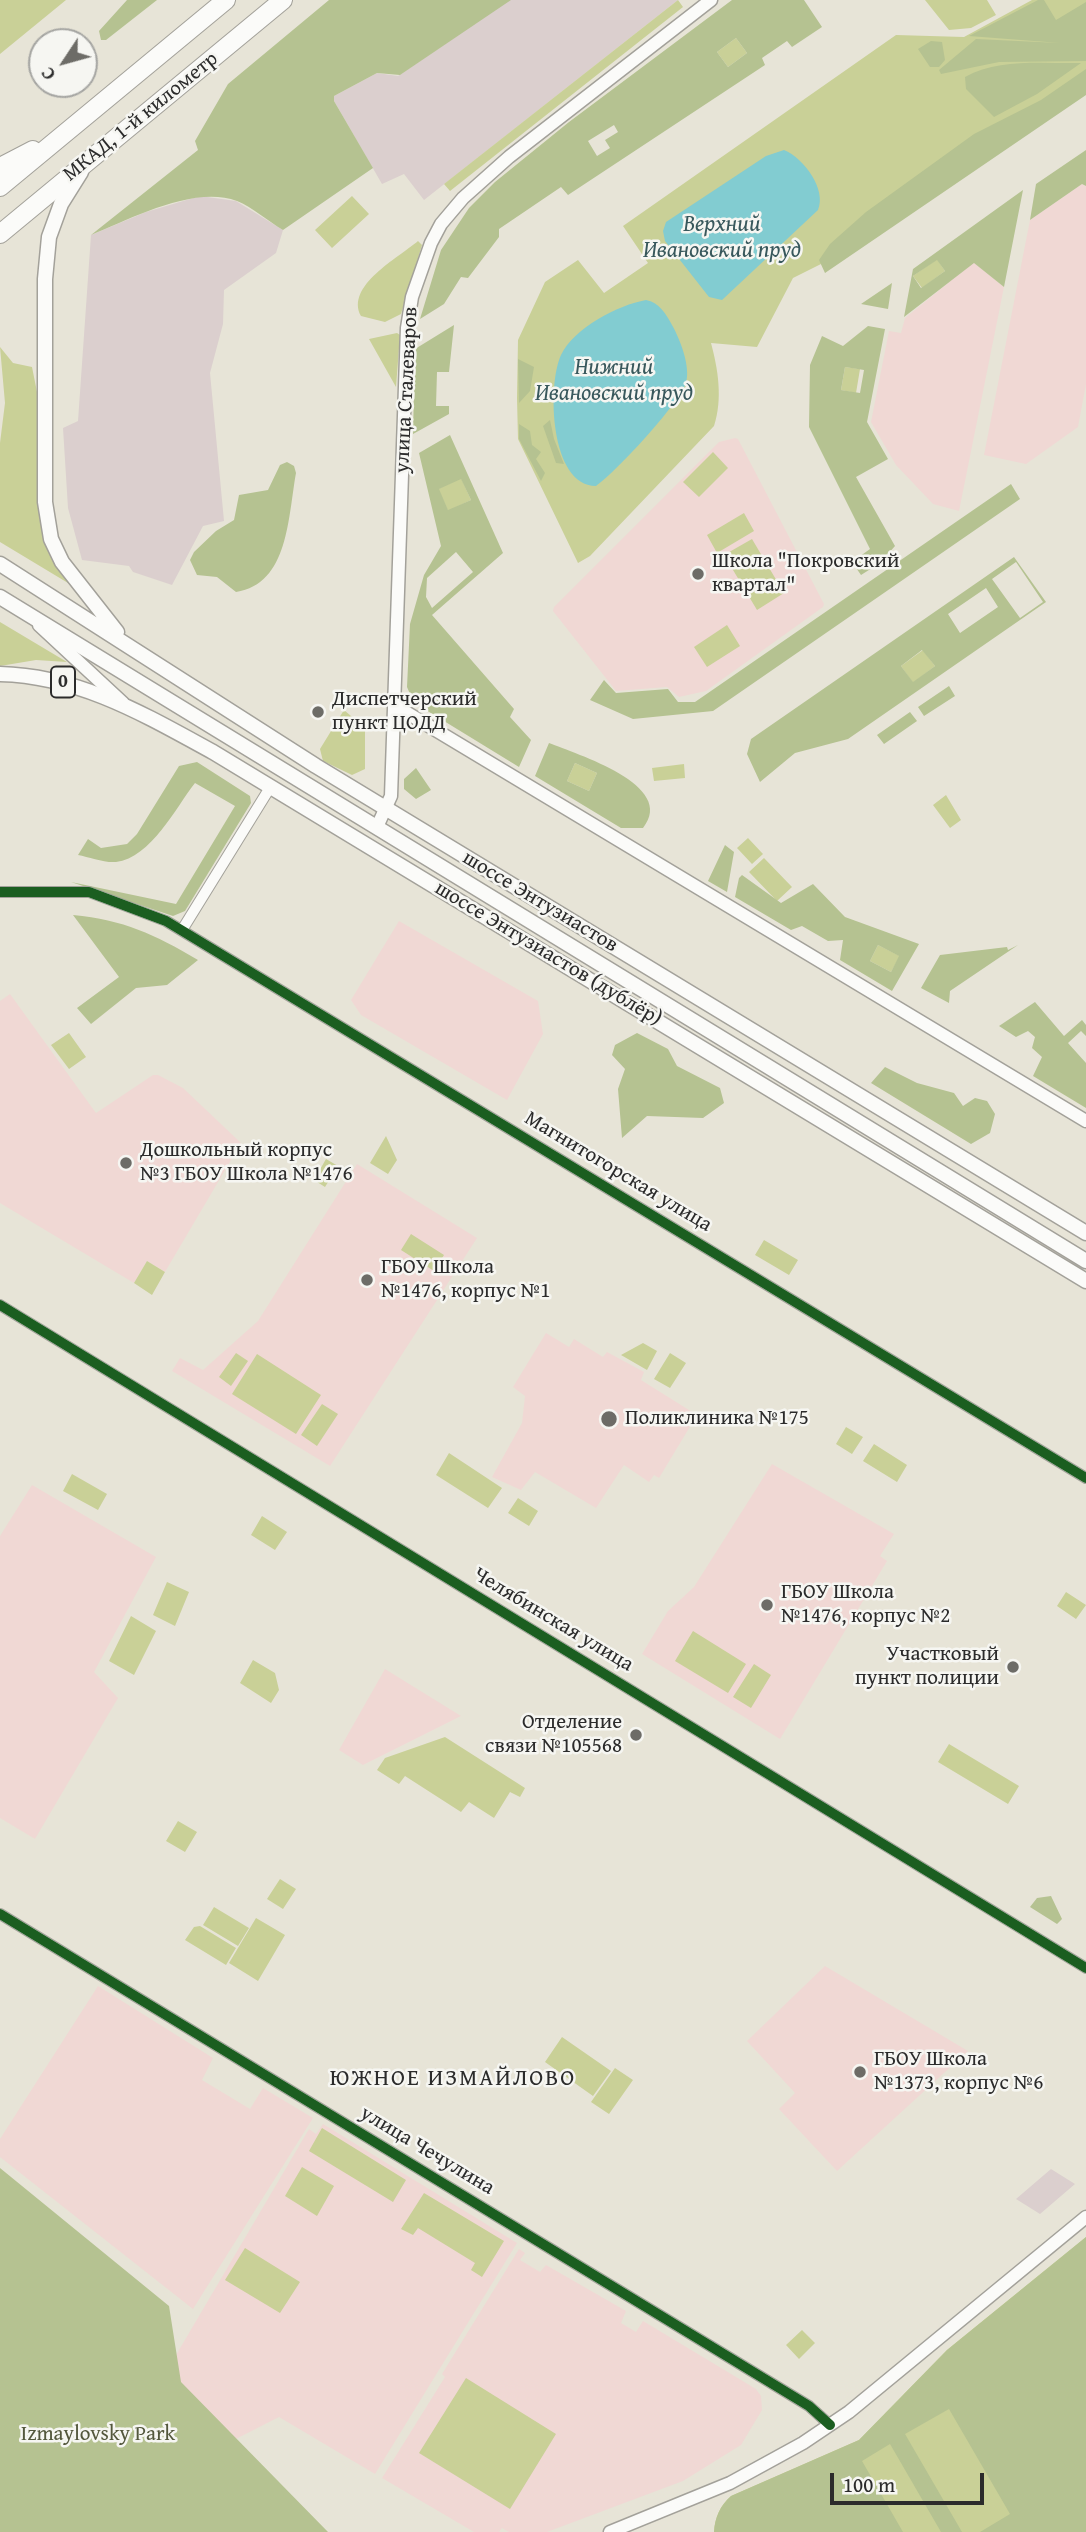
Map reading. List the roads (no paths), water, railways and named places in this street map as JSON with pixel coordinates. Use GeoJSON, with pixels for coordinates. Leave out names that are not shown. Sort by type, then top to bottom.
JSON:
{"type":"FeatureCollection","features":[{"type":"Feature","properties":{"kind":"highway","name":"МКАД, 1-й километр"},"geometry":{"type":"LineString","coordinates":[[0,187],[226,0]]}},
{"type":"Feature","properties":{"kind":"highway","name":"МКАД, 1-й километр"},"geometry":{"type":"LineString","coordinates":[[0,234],[283,0]]}},
{"type":"Feature","properties":{"kind":"highway"},"geometry":{"type":"LineString","coordinates":[[0,167],[72,127]]}},
{"type":"Feature","properties":{"kind":"main road","name":"улица Сталеваров"},"geometry":{"type":"LineString","coordinates":[[377,827],[391,796],[407,328],[412,297],[431,243],[451,211],[475,186],[711,0]]}},
{"type":"Feature","properties":{"kind":"main road"},"geometry":{"type":"LineString","coordinates":[[89,159],[61,204],[49,237],[45,279],[45,502],[51,539],[62,562],[125,641]]}},
{"type":"Feature","properties":{"kind":"main road","name":"шоссе Энтузиастов"},"geometry":{"type":"LineString","coordinates":[[0,564],[125,641],[316,766],[1086,1233]]}},
{"type":"Feature","properties":{"kind":"main road","name":"шоссе Энтузиастов"},"geometry":{"type":"LineString","coordinates":[[0,597],[1086,1261]]}},
{"type":"Feature","properties":{"kind":"main road","name":"шоссе Энтузиастов (дублёр)"},"geometry":{"type":"LineString","coordinates":[[23,611],[123,703],[271,786],[1086,1281]]}},
{"type":"Feature","properties":{"kind":"main road","name":"0"},"geometry":{"type":"LineString","coordinates":[[0,674],[42,677],[123,703]]}},
{"type":"Feature","properties":{"kind":"main road"},"geometry":{"type":"LineString","coordinates":[[394,705],[1086,1121]]}},
{"type":"Feature","properties":{"kind":"main road"},"geometry":{"type":"LineString","coordinates":[[610,2532],[730,2483],[830,2425],[1086,2217]]}},
{"type":"Feature","properties":{"kind":"street"},"geometry":{"type":"LineString","coordinates":[[181,930],[271,786]]}},
{"type":"Feature","properties":{"kind":"street","name":"Магнитогорская улица"},"geometry":{"type":"LineString","coordinates":[[0,892],[89,892],[127,904],[181,930],[1086,1478]]}},
{"type":"Feature","properties":{"kind":"street","name":"Челябинская улица"},"geometry":{"type":"LineString","coordinates":[[0,1306],[1086,1968]]}},
{"type":"Feature","properties":{"kind":"street","name":"улица Чечулина"},"geometry":{"type":"LineString","coordinates":[[0,1914],[785,2392],[830,2425]]}},
{"type":"Feature","properties":{"kind":"water","name":"Верхний Ивановский пруд"},"geometry":{"type":"Polygon","coordinates":[[[784,150],[799,160],[812,176],[819,193],[818,210],[722,300],[709,297],[665,241],[663,231],[666,222],[766,156],[784,150]]]}},
{"type":"Feature","properties":{"kind":"water","name":"Нижний Ивановский пруд"},"geometry":{"type":"Polygon","coordinates":[[[646,300],[662,309],[675,331],[686,361],[686,383],[659,422],[605,478],[596,486],[581,482],[569,470],[556,432],[554,388],[561,355],[576,336],[598,319],[646,300]]]}},
{"type":"Feature","properties":{"kind":"place","name":"Школа \"Покровский квартал\""},"geometry":{"type":"Point","coordinates":[698,574]}},
{"type":"Feature","properties":{"kind":"place","name":"Диспетчерский пункт ЦОДД"},"geometry":{"type":"Point","coordinates":[318,712]}},
{"type":"Feature","properties":{"kind":"place","name":"Дошкольный корпус №3 ГБОУ Школа №1476"},"geometry":{"type":"Point","coordinates":[126,1163]}},
{"type":"Feature","properties":{"kind":"place","name":"ГБОУ Школа №1476, корпус №1"},"geometry":{"type":"Point","coordinates":[367,1280]}},
{"type":"Feature","properties":{"kind":"place","name":"Поликлиника №175"},"geometry":{"type":"Point","coordinates":[609,1419]}},
{"type":"Feature","properties":{"kind":"place","name":"ГБОУ Школа №1476, корпус №2"},"geometry":{"type":"Point","coordinates":[767,1605]}},
{"type":"Feature","properties":{"kind":"place","name":"Участковый пункт полиции"},"geometry":{"type":"Point","coordinates":[1013,1667]}},
{"type":"Feature","properties":{"kind":"place","name":"Отделение связи №105568"},"geometry":{"type":"Point","coordinates":[636,1735]}},
{"type":"Feature","properties":{"kind":"place","name":"ГБОУ Школа №1373, корпус №6"},"geometry":{"type":"Point","coordinates":[860,2072]}},
{"type":"Feature","properties":{"kind":"district","name":"ЮЖНОЕ ИЗМАЙЛОВО"},"geometry":{"type":"Point","coordinates":[453,2079]}},
{"type":"Feature","properties":{"kind":"park label","name":"Izmaylovsky Park"},"geometry":{"type":"Point","coordinates":[98,2435]}}]}
